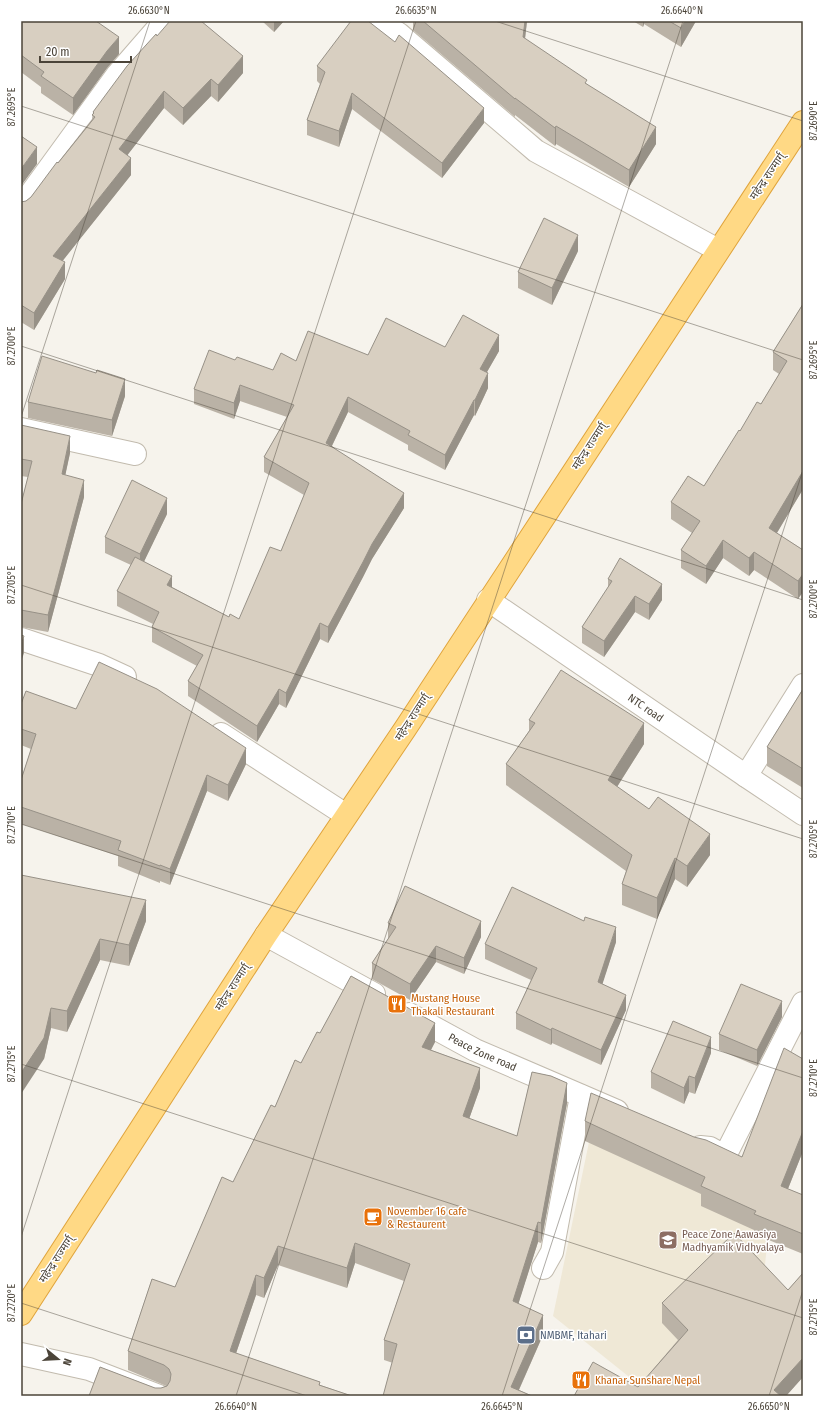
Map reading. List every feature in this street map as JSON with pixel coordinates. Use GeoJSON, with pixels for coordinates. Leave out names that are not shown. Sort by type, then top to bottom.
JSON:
{"type":"FeatureCollection","features":[{"type":"Feature","properties":{"kind":"highway","name":"महेन्द्र राज्मार्ग्"},"geometry":{"type":"LineString","coordinates":[[21,1314],[266,935],[405,729],[488,600],[803,122]]}},
{"type":"Feature","properties":{"kind":"street"},"geometry":{"type":"LineString","coordinates":[[21,208],[117,75],[164,21]]}},
{"type":"Feature","properties":{"kind":"street"},"geometry":{"type":"LineString","coordinates":[[378,21],[399,34],[536,151],[718,250]]}},
{"type":"Feature","properties":{"kind":"street"},"geometry":{"type":"LineString","coordinates":[[21,429],[135,454]]}},
{"type":"Feature","properties":{"kind":"street","name":"NTC road"},"geometry":{"type":"LineString","coordinates":[[488,600],[803,814]]}},
{"type":"Feature","properties":{"kind":"street"},"geometry":{"type":"LineString","coordinates":[[21,639],[99,665],[141,685]]}},
{"type":"Feature","properties":{"kind":"street"},"geometry":{"type":"LineString","coordinates":[[746,776],[803,685]]}},
{"type":"Feature","properties":{"kind":"street"},"geometry":{"type":"LineString","coordinates":[[204,723],[346,815]]}},
{"type":"Feature","properties":{"kind":"street","name":"Peace Zone road"},"geometry":{"type":"LineString","coordinates":[[266,935],[475,1050],[632,1117]]}},
{"type":"Feature","properties":{"kind":"street"},"geometry":{"type":"LineString","coordinates":[[682,1139],[704,1148],[710,1148],[719,1153],[727,1152],[803,1003]]}},
{"type":"Feature","properties":{"kind":"street"},"geometry":{"type":"LineString","coordinates":[[543,1268],[552,1252],[581,1096]]}},
{"type":"Feature","properties":{"kind":"street"},"geometry":{"type":"LineString","coordinates":[[21,1354],[89,1369],[159,1396]]}},
{"type":"Feature","properties":{"kind":"shaded area","name":"Peace Zone Aawasiya Madhyamik Vidhyalaya"},"geometry":{"type":"Polygon","coordinates":[[[603,1112],[772,1197],[763,1284],[653,1396],[553,1316],[589,1142],[603,1112]]]}},
{"type":"Feature","properties":{"kind":"building"},"geometry":{"type":"Polygon","coordinates":[[[21,21],[96,21],[119,37],[73,98],[41,76],[44,72],[21,55],[21,21]]]}},
{"type":"Feature","properties":{"kind":"building"},"geometry":{"type":"Polygon","coordinates":[[[170,21],[201,21],[243,56],[218,85],[211,79],[183,108],[164,91],[119,149],[131,158],[53,256],[65,262],[34,313],[21,305],[21,202],[26,201],[31,197],[57,162],[58,163],[95,117],[92,115],[94,113],[93,112],[127,66],[170,21]]]}},
{"type":"Feature","properties":{"kind":"building"},"geometry":{"type":"Polygon","coordinates":[[[351,21],[368,21],[395,42],[399,35],[484,108],[442,163],[352,93],[339,131],[307,120],[325,72],[317,66],[351,21]]]}},
{"type":"Feature","properties":{"kind":"building"},"geometry":{"type":"Polygon","coordinates":[[[423,21],[525,21],[523,37],[587,80],[585,83],[656,127],[629,170],[556,126],[555,128],[515,99],[423,21]]]}},
{"type":"Feature","properties":{"kind":"building"},"geometry":{"type":"Polygon","coordinates":[[[669,21],[685,21],[681,28],[669,21]]]}},
{"type":"Feature","properties":{"kind":"building"},"geometry":{"type":"Polygon","coordinates":[[[21,136],[37,147],[21,169],[21,136]]]}},
{"type":"Feature","properties":{"kind":"building"},"geometry":{"type":"Polygon","coordinates":[[[544,218],[578,235],[552,288],[518,272],[544,218]]]}},
{"type":"Feature","properties":{"kind":"building"},"geometry":{"type":"Polygon","coordinates":[[[803,304],[803,471],[769,528],[803,550],[803,574],[798,581],[754,552],[749,558],[723,540],[706,566],[681,550],[700,521],[671,502],[688,476],[704,486],[757,402],[761,404],[787,361],[773,352],[803,304]]]}},
{"type":"Feature","properties":{"kind":"building"},"geometry":{"type":"Polygon","coordinates":[[[463,315],[499,335],[480,369],[488,373],[445,455],[408,435],[410,431],[348,397],[326,443],[404,493],[372,544],[328,627],[320,623],[286,693],[279,689],[257,726],[188,681],[203,655],[152,627],[159,612],[117,591],[135,557],[172,576],[167,585],[229,617],[230,614],[239,619],[270,547],[281,551],[309,483],[264,457],[294,405],[240,385],[234,403],[194,389],[209,350],[235,360],[237,357],[273,370],[281,353],[296,361],[308,331],[368,355],[386,318],[445,347],[463,315]]]}},
{"type":"Feature","properties":{"kind":"building"},"geometry":{"type":"Polygon","coordinates":[[[42,356],[96,373],[97,370],[125,379],[112,420],[28,402],[42,356]]]}},
{"type":"Feature","properties":{"kind":"building"},"geometry":{"type":"Polygon","coordinates":[[[21,425],[70,436],[62,474],[84,480],[48,615],[21,610],[21,504],[32,461],[21,459],[21,425]]]}},
{"type":"Feature","properties":{"kind":"building"},"geometry":{"type":"Polygon","coordinates":[[[132,480],[167,498],[140,554],[105,537],[132,480]]]}},
{"type":"Feature","properties":{"kind":"building"},"geometry":{"type":"Polygon","coordinates":[[[620,558],[662,584],[649,604],[635,596],[604,641],[582,627],[612,581],[608,579],[620,558]]]}},
{"type":"Feature","properties":{"kind":"building"},"geometry":{"type":"Polygon","coordinates":[[[21,635],[24,636],[21,645],[21,635]]]}},
{"type":"Feature","properties":{"kind":"building"},"geometry":{"type":"Polygon","coordinates":[[[99,662],[157,689],[246,748],[228,785],[207,775],[170,869],[118,850],[121,841],[21,807],[21,780],[36,734],[21,729],[21,704],[26,691],[76,709],[99,662]]]}},
{"type":"Feature","properties":{"kind":"building"},"geometry":{"type":"Polygon","coordinates":[[[561,670],[644,723],[608,780],[649,809],[658,797],[710,834],[687,866],[675,858],[657,898],[622,884],[632,855],[506,764],[535,723],[529,720],[561,670]]]}},
{"type":"Feature","properties":{"kind":"building"},"geometry":{"type":"Polygon","coordinates":[[[803,689],[803,769],[767,747],[803,689]]]}},
{"type":"Feature","properties":{"kind":"building"},"geometry":{"type":"Polygon","coordinates":[[[21,875],[146,900],[129,945],[100,939],[67,1011],[51,1008],[44,1038],[21,1073],[21,875]]]}},
{"type":"Feature","properties":{"kind":"building"},"geometry":{"type":"Polygon","coordinates":[[[405,886],[481,921],[464,958],[436,946],[410,984],[372,963],[396,927],[388,923],[405,886]]]}},
{"type":"Feature","properties":{"kind":"building"},"geometry":{"type":"Polygon","coordinates":[[[512,887],[584,921],[585,917],[616,927],[598,982],[626,995],[601,1050],[552,1028],[551,1030],[516,1013],[537,968],[485,944],[512,887]]]}},
{"type":"Feature","properties":{"kind":"building"},"geometry":{"type":"Polygon","coordinates":[[[351,976],[435,1023],[422,1047],[480,1068],[463,1116],[517,1136],[532,1072],[551,1076],[567,1083],[541,1223],[538,1222],[513,1301],[543,1315],[511,1387],[532,1396],[383,1396],[397,1344],[384,1340],[410,1264],[355,1243],[347,1268],[278,1246],[264,1278],[256,1275],[230,1351],[320,1382],[319,1385],[352,1396],[89,1396],[100,1367],[155,1388],[167,1386],[170,1381],[171,1374],[169,1369],[164,1365],[128,1351],[152,1279],[175,1287],[222,1177],[233,1182],[271,1105],[275,1107],[295,1060],[301,1063],[317,1032],[320,1033],[351,976]]]}},
{"type":"Feature","properties":{"kind":"building"},"geometry":{"type":"Polygon","coordinates":[[[741,984],[782,1001],[757,1050],[719,1034],[741,984]]]}},
{"type":"Feature","properties":{"kind":"building"},"geometry":{"type":"Polygon","coordinates":[[[673,1021],[711,1037],[695,1078],[689,1076],[684,1088],[651,1072],[673,1021]]]}},
{"type":"Feature","properties":{"kind":"building"},"geometry":{"type":"Polygon","coordinates":[[[784,1048],[803,1059],[803,1131],[781,1186],[803,1195],[803,1234],[754,1214],[756,1211],[701,1186],[705,1177],[585,1121],[591,1093],[694,1137],[706,1140],[742,1157],[784,1048]]]}},
{"type":"Feature","properties":{"kind":"building"},"geometry":{"type":"Polygon","coordinates":[[[734,1233],[788,1290],[803,1273],[803,1358],[774,1390],[781,1396],[574,1396],[593,1362],[638,1387],[688,1330],[662,1303],[734,1233]]]}},
{"type":"Feature","properties":{"kind":"place","name":"Mustang House Thakali Restaurant"},"geometry":{"type":"Point","coordinates":[397,1004]}},
{"type":"Feature","properties":{"kind":"place","name":"November 16 cafe & Restaurent"},"geometry":{"type":"Point","coordinates":[373,1217]}},
{"type":"Feature","properties":{"kind":"place","name":"Peace Zone Aawasiya Madhyamik Vidhyalaya"},"geometry":{"type":"Point","coordinates":[668,1240]}},
{"type":"Feature","properties":{"kind":"place","name":"NMBMF, Itahari"},"geometry":{"type":"Point","coordinates":[526,1335]}},
{"type":"Feature","properties":{"kind":"place","name":"Khanar Sunshare Nepal"},"geometry":{"type":"Point","coordinates":[581,1380]}}]}
